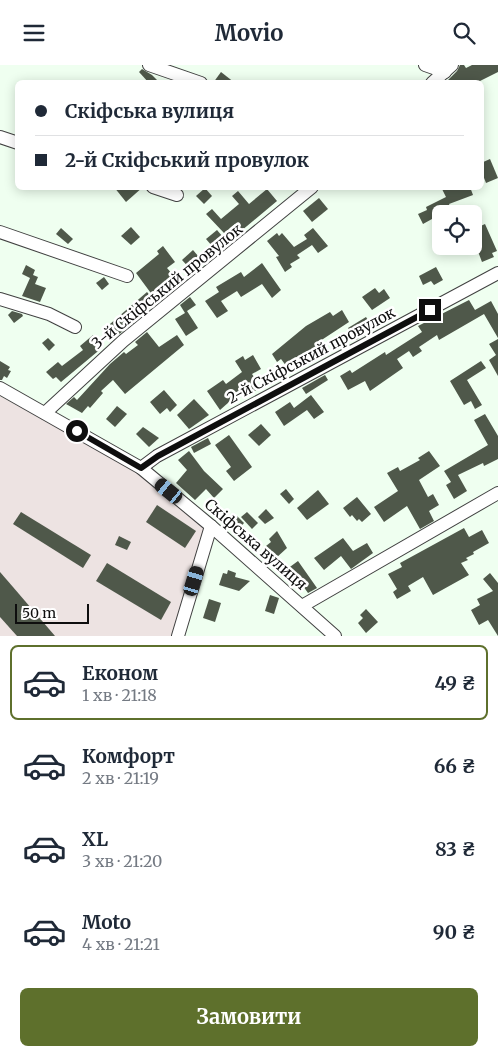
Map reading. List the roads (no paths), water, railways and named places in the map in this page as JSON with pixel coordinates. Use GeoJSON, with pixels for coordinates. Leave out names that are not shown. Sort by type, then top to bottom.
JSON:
{"type":"FeatureCollection","features":[{"type":"Feature","properties":{"kind":"street"},"geometry":{"type":"LineString","coordinates":[[149,65],[192,80]]}},
{"type":"Feature","properties":{"kind":"street"},"geometry":{"type":"LineString","coordinates":[[425,65],[448,68]]}},
{"type":"Feature","properties":{"kind":"street"},"geometry":{"type":"LineString","coordinates":[[435,80],[448,68]]}},
{"type":"Feature","properties":{"kind":"street"},"geometry":{"type":"LineString","coordinates":[[0,137],[15,142]]}},
{"type":"Feature","properties":{"kind":"street"},"geometry":{"type":"LineString","coordinates":[[162,190],[177,195]]}},
{"type":"Feature","properties":{"kind":"street","name":"3-й Скіфський провулок"},"geometry":{"type":"LineString","coordinates":[[45,413],[123,341],[308,190]]}},
{"type":"Feature","properties":{"kind":"street"},"geometry":{"type":"LineString","coordinates":[[0,232],[127,276]]}},
{"type":"Feature","properties":{"kind":"street","name":"2-й Скіфський провулок"},"geometry":{"type":"LineString","coordinates":[[141,468],[158,456],[498,273]]}},
{"type":"Feature","properties":{"kind":"street"},"geometry":{"type":"LineString","coordinates":[[0,299],[49,314],[75,327]]}},
{"type":"Feature","properties":{"kind":"street","name":"Скіфська вулиця"},"geometry":{"type":"LineString","coordinates":[[0,388],[141,468],[211,526],[335,636]]}},
{"type":"Feature","properties":{"kind":"street"},"geometry":{"type":"LineString","coordinates":[[302,606],[498,493]]}},
{"type":"Feature","properties":{"kind":"street"},"geometry":{"type":"LineString","coordinates":[[178,636],[211,526]]}}]}
